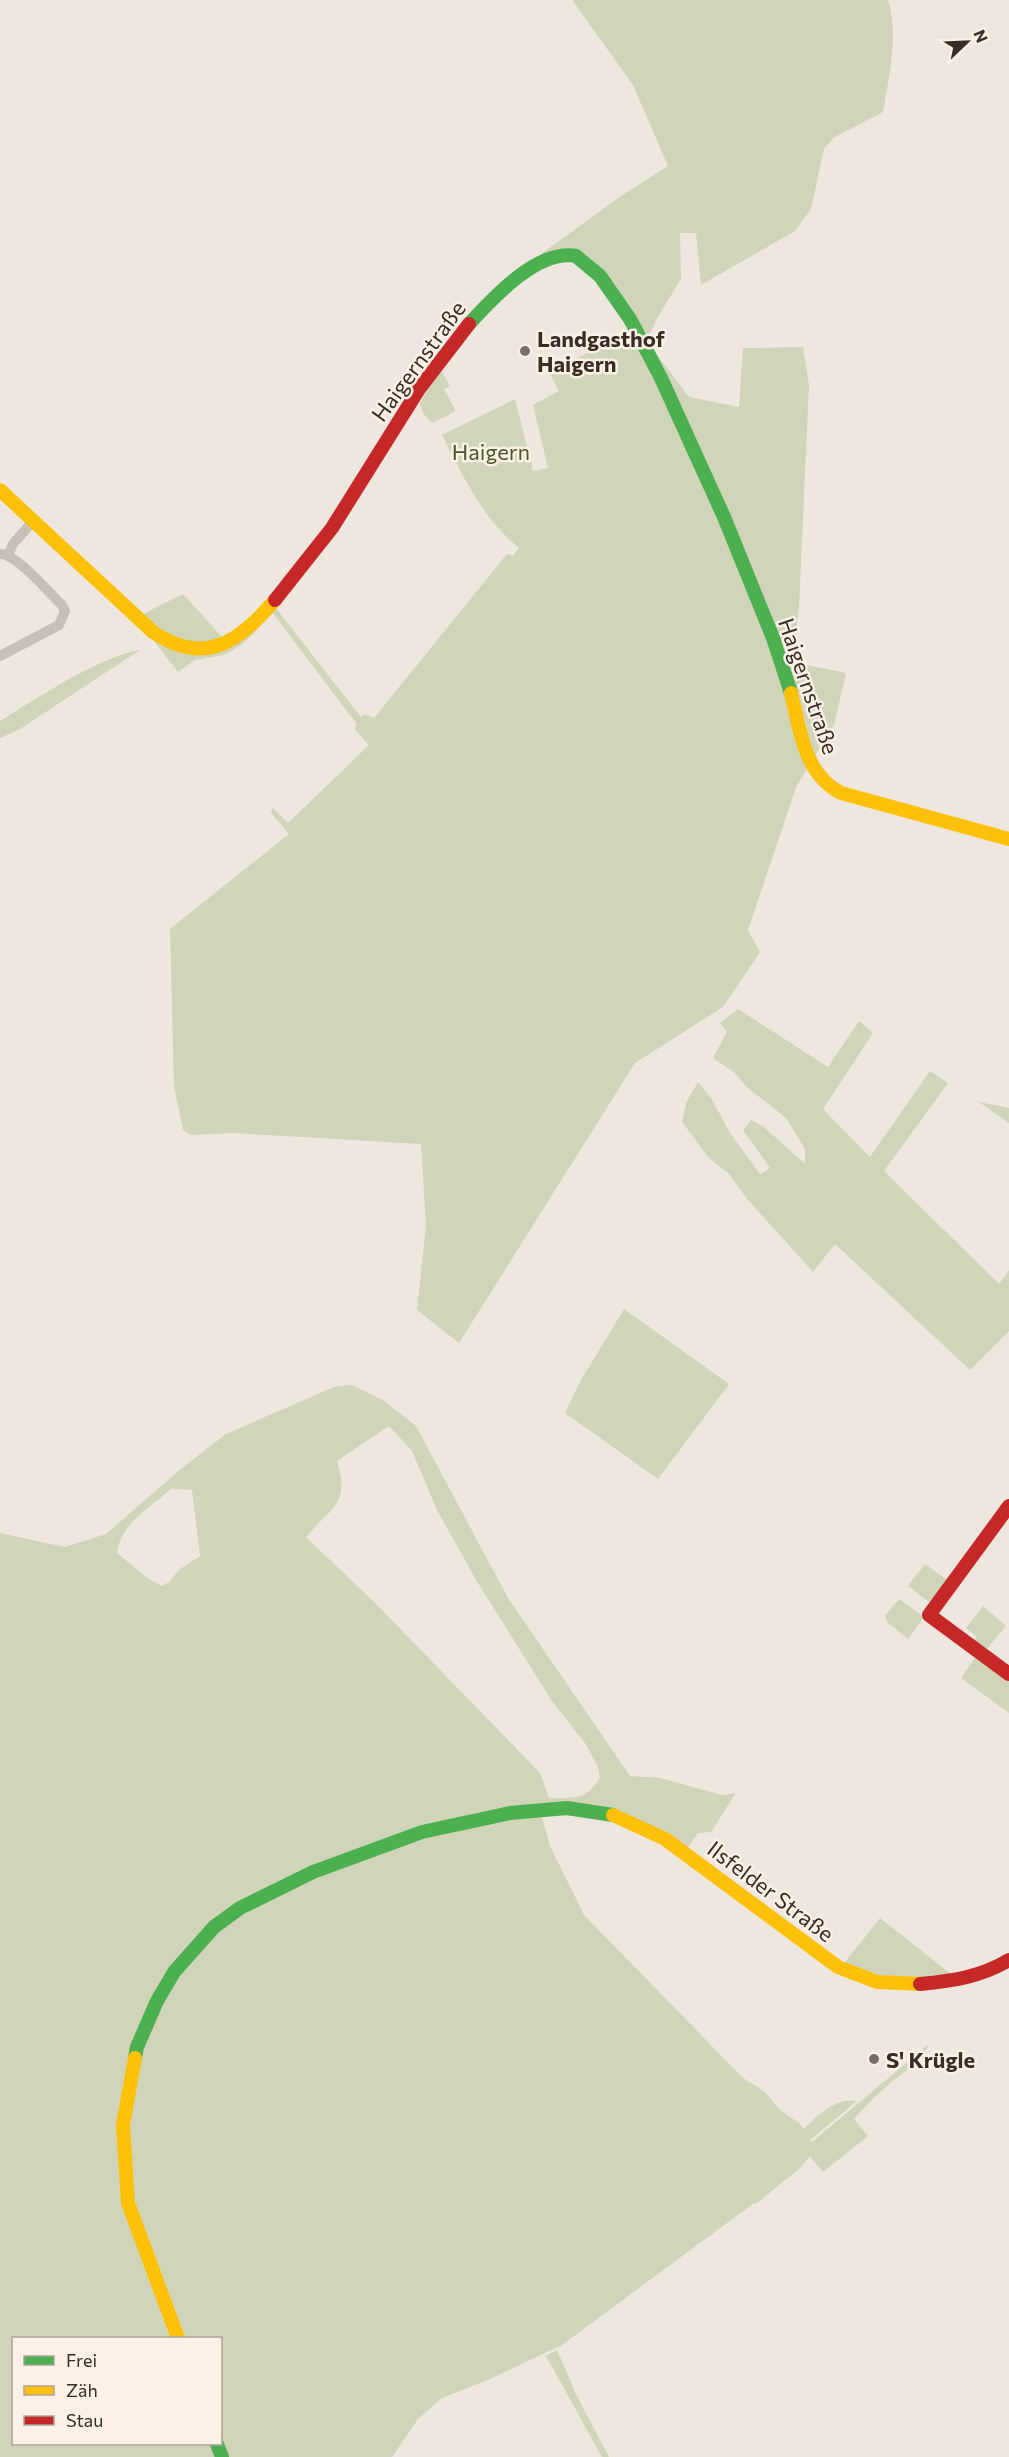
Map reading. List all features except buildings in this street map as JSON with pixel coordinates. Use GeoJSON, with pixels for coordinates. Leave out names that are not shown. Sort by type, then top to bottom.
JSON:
{"type":"FeatureCollection","features":[{"type":"Feature","properties":{"kind":"street","name":"Haigernstraße"},"geometry":{"type":"LineString","coordinates":[[0,490],[153,632],[168,642],[187,650],[218,647],[250,626],[321,543],[338,520],[386,438],[463,330],[488,302],[539,262],[552,257],[575,256],[587,261],[604,278],[663,378],[728,528],[782,666],[807,753],[818,776],[826,786],[841,793],[1009,839]]}},
{"type":"Feature","properties":{"kind":"street"},"geometry":{"type":"LineString","coordinates":[[0,656],[53,629],[64,618],[62,605],[4,555],[33,521]]}},
{"type":"Feature","properties":{"kind":"street"},"geometry":{"type":"LineString","coordinates":[[1009,1506],[929,1614],[1009,1674]]}},
{"type":"Feature","properties":{"kind":"street","name":"Ilsfelder Straße"},"geometry":{"type":"LineString","coordinates":[[178,2337],[128,2203],[123,2125],[137,2048],[157,2001],[174,1972],[214,1928],[240,1908],[312,1872],[422,1832],[510,1813],[567,1808],[613,1815],[665,1839],[838,1967],[877,1982],[918,1984],[954,1981],[994,1969],[1009,1960]]}},
{"type":"Feature","properties":{"kind":"green space","name":"Haigern"},"geometry":{"type":"Polygon","coordinates":[[[572,0],[888,0],[893,41],[883,112],[833,138],[824,149],[811,209],[795,231],[701,285],[696,233],[680,233],[681,279],[656,320],[647,341],[689,397],[739,407],[743,348],[803,347],[809,385],[799,607],[792,662],[846,673],[834,725],[796,787],[748,930],[760,952],[723,1007],[635,1063],[459,1343],[417,1310],[426,1226],[421,1144],[233,1133],[191,1135],[183,1130],[174,1086],[170,929],[289,834],[271,813],[273,808],[288,823],[369,745],[355,730],[356,723],[272,612],[241,645],[224,655],[195,660],[178,672],[133,619],[183,594],[224,639],[275,607],[361,717],[364,714],[374,718],[507,554],[513,556],[519,548],[506,537],[485,510],[466,481],[442,435],[515,399],[533,471],[548,468],[533,405],[559,391],[549,372],[630,332],[575,252],[515,273],[621,196],[668,166],[633,85],[572,0]]]}},
{"type":"Feature","properties":{"kind":"green space"},"geometry":{"type":"Polygon","coordinates":[[[442,372],[450,386],[444,389],[455,409],[454,412],[432,423],[423,413],[420,403],[432,381],[442,372]]]}},
{"type":"Feature","properties":{"kind":"green space"},"geometry":{"type":"Polygon","coordinates":[[[140,650],[20,729],[0,738],[0,721],[88,669],[140,650]]]}},
{"type":"Feature","properties":{"kind":"green space"},"geometry":{"type":"Polygon","coordinates":[[[738,1009],[828,1067],[859,1021],[873,1033],[823,1109],[870,1157],[930,1071],[948,1083],[884,1171],[999,1284],[1009,1270],[1009,1331],[970,1370],[835,1244],[813,1272],[748,1200],[729,1174],[708,1157],[682,1122],[686,1103],[698,1082],[711,1098],[730,1133],[760,1174],[770,1168],[743,1130],[751,1120],[764,1127],[805,1164],[805,1149],[786,1118],[748,1088],[735,1073],[713,1058],[727,1032],[720,1023],[738,1009]]]}},
{"type":"Feature","properties":{"kind":"green space"},"geometry":{"type":"Polygon","coordinates":[[[979,1102],[1009,1108],[1009,1123],[979,1102]]]}},
{"type":"Feature","properties":{"kind":"green space"},"geometry":{"type":"Polygon","coordinates":[[[624,1309],[729,1384],[658,1479],[565,1413],[581,1380],[624,1309]]]}},
{"type":"Feature","properties":{"kind":"green space"},"geometry":{"type":"Polygon","coordinates":[[[352,1385],[383,1400],[416,1426],[508,1598],[630,1776],[660,1778],[722,1795],[736,1793],[711,1832],[698,1833],[687,1849],[612,1818],[541,1814],[550,1846],[584,1915],[743,2078],[764,2091],[780,2110],[804,2129],[821,2113],[834,2105],[857,2101],[810,2140],[812,2142],[929,2044],[915,2063],[877,2095],[854,2119],[868,2136],[823,2172],[810,2156],[799,2169],[756,2204],[754,2203],[562,2345],[490,2379],[442,2398],[418,2419],[392,2457],[0,2457],[0,1533],[65,1547],[106,1534],[182,1468],[226,1434],[334,1387],[352,1385]],[[389,1426],[337,1461],[341,1476],[340,1497],[336,1505],[306,1537],[377,1605],[540,1773],[549,1798],[584,1794],[600,1778],[598,1767],[585,1743],[552,1701],[476,1580],[437,1510],[412,1451],[389,1426]],[[171,1489],[130,1525],[119,1543],[117,1553],[149,1579],[162,1586],[169,1582],[180,1569],[200,1556],[192,1490],[171,1489]]]}},
{"type":"Feature","properties":{"kind":"green space"},"geometry":{"type":"Polygon","coordinates":[[[925,1564],[950,1582],[933,1605],[908,1586],[925,1564]]]}},
{"type":"Feature","properties":{"kind":"green space"},"geometry":{"type":"Polygon","coordinates":[[[899,1599],[924,1617],[908,1639],[887,1622],[885,1616],[899,1599]]]}},
{"type":"Feature","properties":{"kind":"green space"},"geometry":{"type":"Polygon","coordinates":[[[983,1606],[1006,1626],[985,1651],[973,1642],[977,1637],[966,1628],[983,1606]]]}},
{"type":"Feature","properties":{"kind":"green space"},"geometry":{"type":"Polygon","coordinates":[[[976,1656],[1009,1680],[1009,1713],[961,1678],[976,1656]]]}},
{"type":"Feature","properties":{"kind":"green space"},"geometry":{"type":"Polygon","coordinates":[[[880,1918],[956,1978],[877,1980],[842,1966],[880,1918]]]}},
{"type":"Feature","properties":{"kind":"green space"},"geometry":{"type":"Polygon","coordinates":[[[557,2350],[576,2394],[609,2457],[602,2457],[546,2356],[557,2350]]]}},
{"type":"Feature","properties":{"kind":"traffic: fast"},"geometry":{"type":"LineString","coordinates":[[469,324],[503,289],[546,260],[561,256],[576,256],[600,276],[630,319],[661,378],[724,517],[773,638],[791,693]]}},
{"type":"Feature","properties":{"kind":"traffic: fast"},"geometry":{"type":"LineString","coordinates":[[135,2058],[137,2047],[157,2001],[174,1972],[214,1927],[240,1908],[313,1872],[422,1832],[510,1813],[567,1808],[613,1815]]}},
{"type":"Feature","properties":{"kind":"traffic: fast"},"geometry":{"type":"LineString","coordinates":[[217,2445],[222,2457]]}},
{"type":"Feature","properties":{"kind":"traffic: slow"},"geometry":{"type":"LineString","coordinates":[[0,490],[153,632],[172,642],[189,648],[220,645],[248,628],[275,600]]}},
{"type":"Feature","properties":{"kind":"traffic: slow"},"geometry":{"type":"LineString","coordinates":[[791,693],[801,736],[811,763],[829,785],[841,793],[1009,839]]}},
{"type":"Feature","properties":{"kind":"traffic: slow"},"geometry":{"type":"LineString","coordinates":[[613,1815],[665,1839],[838,1967],[877,1982],[920,1984]]}},
{"type":"Feature","properties":{"kind":"traffic: slow"},"geometry":{"type":"LineString","coordinates":[[135,2058],[123,2125],[128,2203],[178,2337]]}},
{"type":"Feature","properties":{"kind":"traffic: jam"},"geometry":{"type":"LineString","coordinates":[[275,600],[332,528],[419,389],[469,324]]}},
{"type":"Feature","properties":{"kind":"traffic: jam"},"geometry":{"type":"LineString","coordinates":[[1009,1506],[929,1615],[1009,1674]]}},
{"type":"Feature","properties":{"kind":"traffic: jam"},"geometry":{"type":"LineString","coordinates":[[920,1984],[966,1977],[1009,1960]]}},
{"type":"Feature","properties":{"kind":"place","name":"Landgasthof Haigern"},"geometry":{"type":"Point","coordinates":[525,351]}},
{"type":"Feature","properties":{"kind":"place","name":"S' Krügle"},"geometry":{"type":"Point","coordinates":[874,2059]}}]}
